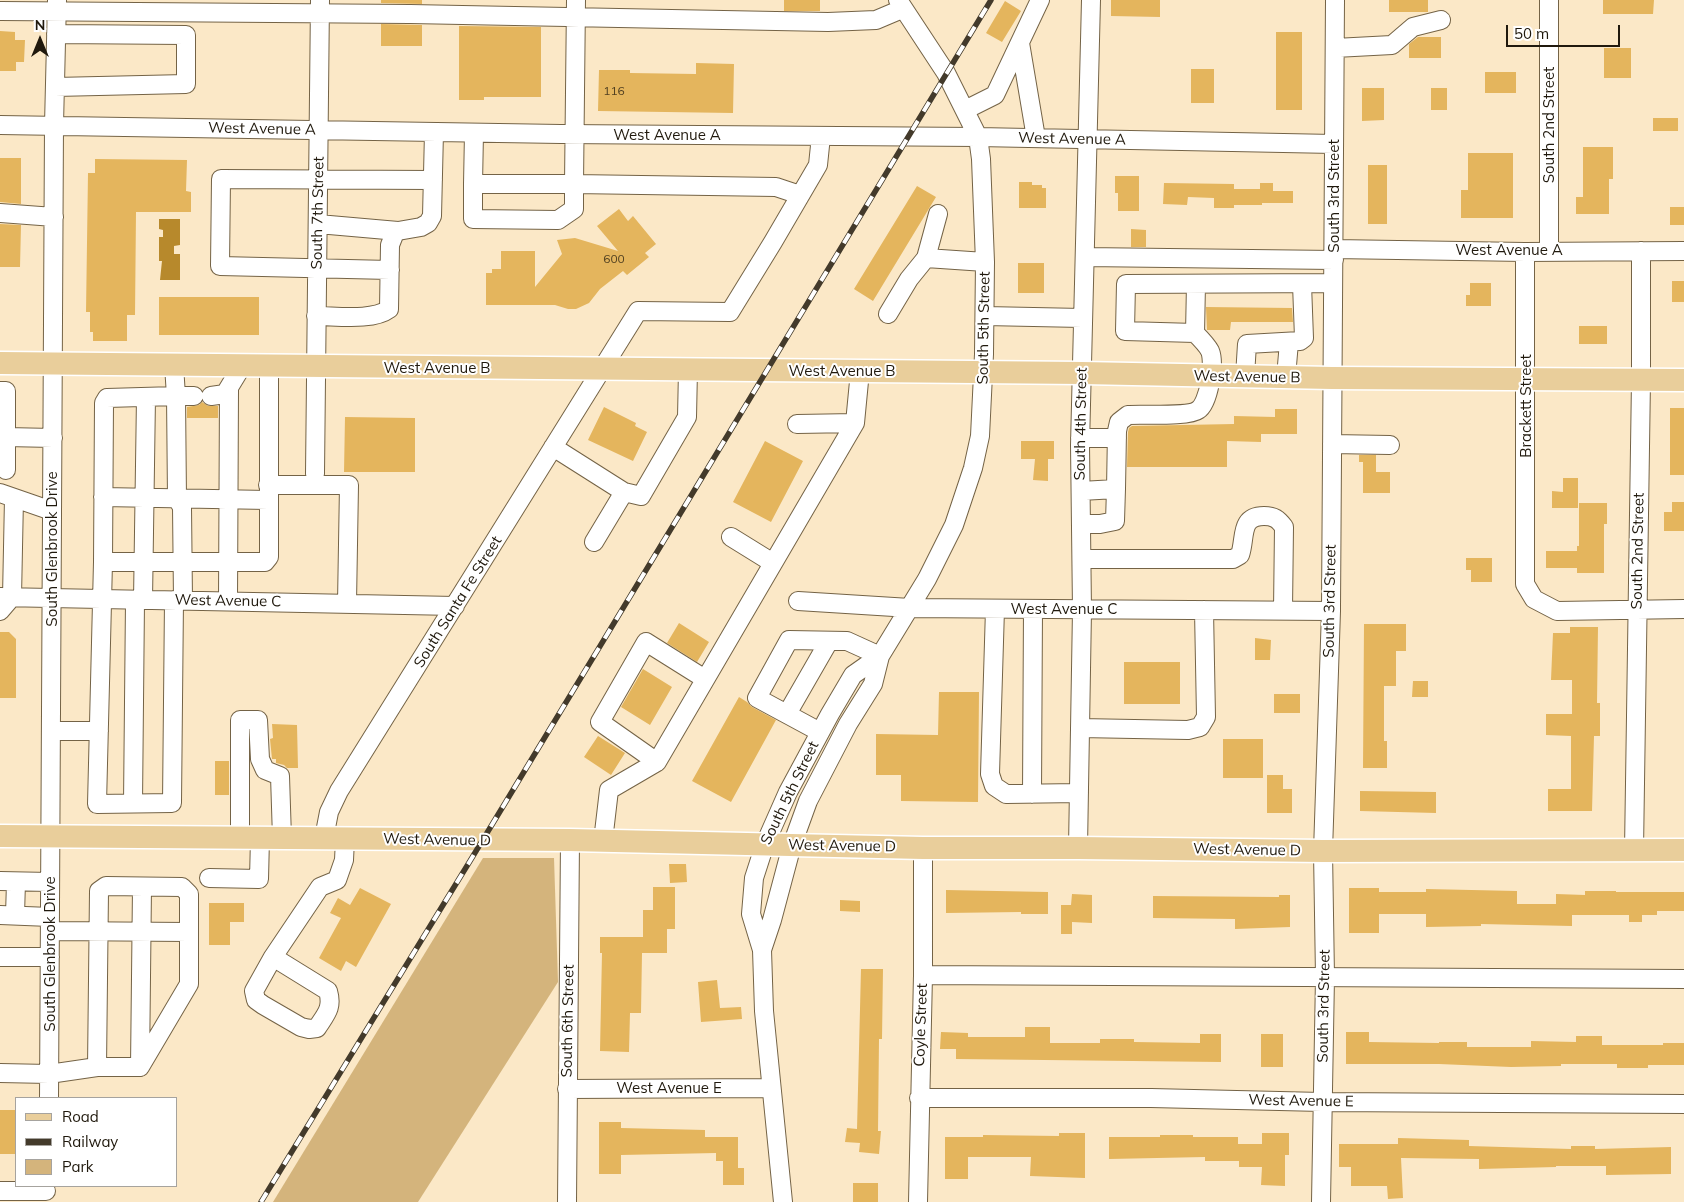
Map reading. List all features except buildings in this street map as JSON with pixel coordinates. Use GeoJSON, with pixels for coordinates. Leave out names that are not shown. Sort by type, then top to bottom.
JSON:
{"type":"FeatureCollection","features":[{"type":"Feature","properties":{"kind":"main road","name":"West Avenue B"},"geometry":{"type":"LineString","coordinates":[[0,363],[1082,373],[1286,378],[1684,380]]}},
{"type":"Feature","properties":{"kind":"main road","name":"West Avenue D"},"geometry":{"type":"LineString","coordinates":[[0,836],[570,840],[924,848],[1323,851],[1684,850]]}},
{"type":"Feature","properties":{"kind":"street"},"geometry":{"type":"LineString","coordinates":[[474,133],[473,219],[558,220],[574,209],[576,0]]}},
{"type":"Feature","properties":{"kind":"street"},"geometry":{"type":"LineString","coordinates":[[965,110],[995,95],[1040,0]]}},
{"type":"Feature","properties":{"kind":"street","name":"South 4th Street"},"geometry":{"type":"LineString","coordinates":[[1078,848],[1082,610],[1080,438],[1086,139],[1091,0]]}},
{"type":"Feature","properties":{"kind":"street"},"geometry":{"type":"LineString","coordinates":[[1322,0],[1335,0]]}},
{"type":"Feature","properties":{"kind":"street","name":"South 3rd Street"},"geometry":{"type":"LineString","coordinates":[[1321,1202],[1325,976],[1323,851],[1331,611],[1335,0]]}},
{"type":"Feature","properties":{"kind":"street","name":"South 2nd Street"},"geometry":{"type":"LineString","coordinates":[[1549,0],[1549,251]]}},
{"type":"Feature","properties":{"kind":"street"},"geometry":{"type":"LineString","coordinates":[[0,11],[57,6],[320,7],[576,18],[828,22],[876,20],[900,5]]}},
{"type":"Feature","properties":{"kind":"street","name":"South 5th Street"},"geometry":{"type":"LineString","coordinates":[[762,950],[792,845],[808,801],[848,724],[873,684],[880,656],[927,579],[954,525],[974,468],[980,436],[984,372],[985,262],[981,159],[978,137],[946,73],[900,5]]}},
{"type":"Feature","properties":{"kind":"street","name":"South Glenbrook Drive"},"geometry":{"type":"LineString","coordinates":[[49,1097],[54,125],[57,6]]}},
{"type":"Feature","properties":{"kind":"street","name":"South 7th Street"},"geometry":{"type":"LineString","coordinates":[[314,474],[320,7]]}},
{"type":"Feature","properties":{"kind":"street"},"geometry":{"type":"LineString","coordinates":[[1335,48],[1392,45],[1413,27],[1441,20]]}},
{"type":"Feature","properties":{"kind":"street"},"geometry":{"type":"LineString","coordinates":[[55,87],[186,84],[186,36],[56,34]]}},
{"type":"Feature","properties":{"kind":"street"},"geometry":{"type":"LineString","coordinates":[[1020,43],[1036,138]]}},
{"type":"Feature","properties":{"kind":"street","name":"West Avenue A"},"geometry":{"type":"LineString","coordinates":[[0,125],[474,133],[978,137],[1334,144]]}},
{"type":"Feature","properties":{"kind":"street"},"geometry":{"type":"LineString","coordinates":[[318,224],[398,231],[421,227],[428,223],[432,216],[434,132]]}},
{"type":"Feature","properties":{"kind":"street"},"geometry":{"type":"LineString","coordinates":[[473,184],[776,187],[800,195],[818,165],[821,136]]}},
{"type":"Feature","properties":{"kind":"street"},"geometry":{"type":"LineString","coordinates":[[390,270],[220,266],[221,179],[433,180]]}},
{"type":"Feature","properties":{"kind":"street","name":"South Santa Fe Street"},"geometry":{"type":"LineString","coordinates":[[273,957],[320,887],[337,880],[344,860],[334,838],[329,812],[339,791],[638,311],[730,312],[800,195]]}},
{"type":"Feature","properties":{"kind":"street"},"geometry":{"type":"LineString","coordinates":[[0,213],[54,217]]}},
{"type":"Feature","properties":{"kind":"street"},"geometry":{"type":"LineString","coordinates":[[888,314],[909,279],[926,258],[938,214]]}},
{"type":"Feature","properties":{"kind":"street"},"geometry":{"type":"LineString","coordinates":[[316,316],[366,316],[383,313],[389,309],[390,245],[398,231]]}},
{"type":"Feature","properties":{"kind":"street","name":"West Avenue A"},"geometry":{"type":"LineString","coordinates":[[1085,257],[1549,251],[1684,252]]}},
{"type":"Feature","properties":{"kind":"street","name":"South 2nd Street"},"geometry":{"type":"LineString","coordinates":[[1634,850],[1641,380],[1641,251]]}},
{"type":"Feature","properties":{"kind":"street","name":"Brackett Street"},"geometry":{"type":"LineString","coordinates":[[1526,252],[1525,584],[1534,599],[1557,611],[1638,609]]}},
{"type":"Feature","properties":{"kind":"street"},"geometry":{"type":"LineString","coordinates":[[926,258],[985,262]]}},
{"type":"Feature","properties":{"kind":"street"},"geometry":{"type":"LineString","coordinates":[[1195,333],[1125,331],[1126,284],[1333,283]]}},
{"type":"Feature","properties":{"kind":"street"},"geometry":{"type":"LineString","coordinates":[[1081,524],[1100,524],[1115,521],[1119,422],[1128,415],[1187,414],[1198,411],[1206,401],[1211,376],[1211,352],[1195,333],[1196,284]]}},
{"type":"Feature","properties":{"kind":"street"},"geometry":{"type":"LineString","coordinates":[[1246,376],[1247,344],[1300,341],[1304,338],[1302,284]]}},
{"type":"Feature","properties":{"kind":"street"},"geometry":{"type":"LineString","coordinates":[[985,316],[1082,318]]}},
{"type":"Feature","properties":{"kind":"street"},"geometry":{"type":"LineString","coordinates":[[1286,378],[1289,342]]}},
{"type":"Feature","properties":{"kind":"street"},"geometry":{"type":"LineString","coordinates":[[174,365],[176,396],[177,499],[182,507],[183,562],[179,600],[172,803],[97,804],[104,403],[107,398],[176,396],[202,396],[226,394],[242,366]]}},
{"type":"Feature","properties":{"kind":"street"},"geometry":{"type":"LineString","coordinates":[[102,562],[265,562],[269,557],[269,366]]}},
{"type":"Feature","properties":{"kind":"street"},"geometry":{"type":"LineString","coordinates":[[553,447],[624,492],[641,496],[686,417],[688,370]]}},
{"type":"Feature","properties":{"kind":"street"},"geometry":{"type":"LineString","coordinates":[[603,841],[609,790],[657,762],[855,423],[860,371]]}},
{"type":"Feature","properties":{"kind":"street"},"geometry":{"type":"LineString","coordinates":[[228,601],[229,390]]}},
{"type":"Feature","properties":{"kind":"street"},"geometry":{"type":"LineString","coordinates":[[0,391],[6,391],[6,470]]}},
{"type":"Feature","properties":{"kind":"street"},"geometry":{"type":"LineString","coordinates":[[134,803],[139,600],[144,563],[146,397]]}},
{"type":"Feature","properties":{"kind":"street"},"geometry":{"type":"LineString","coordinates":[[797,424],[855,423]]}},
{"type":"Feature","properties":{"kind":"street"},"geometry":{"type":"LineString","coordinates":[[6,437],[53,438]]}},
{"type":"Feature","properties":{"kind":"street"},"geometry":{"type":"LineString","coordinates":[[1080,438],[1117,438]]}},
{"type":"Feature","properties":{"kind":"street"},"geometry":{"type":"LineString","coordinates":[[1332,444],[1390,444]]}},
{"type":"Feature","properties":{"kind":"street"},"geometry":{"type":"LineString","coordinates":[[103,497],[229,499],[268,492],[350,485],[347,603]]}},
{"type":"Feature","properties":{"kind":"street"},"geometry":{"type":"LineString","coordinates":[[1080,491],[1116,489]]}},
{"type":"Feature","properties":{"kind":"street"},"geometry":{"type":"LineString","coordinates":[[594,542],[624,492]]}},
{"type":"Feature","properties":{"kind":"street"},"geometry":{"type":"LineString","coordinates":[[0,611],[6,597],[7,496],[52,511]]}},
{"type":"Feature","properties":{"kind":"street"},"geometry":{"type":"LineString","coordinates":[[1082,559],[1232,559],[1240,555],[1243,546],[1244,528],[1249,521],[1258,516],[1270,516],[1279,519],[1284,527],[1282,610]]}},
{"type":"Feature","properties":{"kind":"street"},"geometry":{"type":"LineString","coordinates":[[731,537],[773,563]]}},
{"type":"Feature","properties":{"kind":"street","name":"West Avenue C"},"geometry":{"type":"LineString","coordinates":[[6,597],[456,606]]}},
{"type":"Feature","properties":{"kind":"street","name":"West Avenue C"},"geometry":{"type":"LineString","coordinates":[[798,601],[910,608],[1331,611]]}},
{"type":"Feature","properties":{"kind":"street"},"geometry":{"type":"LineString","coordinates":[[1638,609],[1684,608]]}},
{"type":"Feature","properties":{"kind":"street"},"geometry":{"type":"LineString","coordinates":[[995,609],[990,774],[994,786],[1006,794],[1079,793]]}},
{"type":"Feature","properties":{"kind":"street"},"geometry":{"type":"LineString","coordinates":[[1032,794],[1033,609]]}},
{"type":"Feature","properties":{"kind":"street"},"geometry":{"type":"LineString","coordinates":[[1080,728],[1188,730],[1200,727],[1206,717],[1204,610]]}},
{"type":"Feature","properties":{"kind":"street"},"geometry":{"type":"LineString","coordinates":[[820,732],[757,698],[789,640],[847,641],[880,656]]}},
{"type":"Feature","properties":{"kind":"street"},"geometry":{"type":"LineString","coordinates":[[787,714],[829,640]]}},
{"type":"Feature","properties":{"kind":"street"},"geometry":{"type":"LineString","coordinates":[[657,762],[600,722],[646,642],[705,679]]}},
{"type":"Feature","properties":{"kind":"street","name":"South 5th Street"},"geometry":{"type":"LineString","coordinates":[[783,1202],[764,1011],[762,950],[751,914],[754,878],[765,844],[788,792],[820,732],[853,676],[880,656]]}},
{"type":"Feature","properties":{"kind":"street"},"geometry":{"type":"LineString","coordinates":[[209,878],[259,879],[261,838],[240,720],[258,720],[260,759],[265,770],[280,776],[261,838]]}},
{"type":"Feature","properties":{"kind":"street"},"geometry":{"type":"LineString","coordinates":[[51,731],[98,730]]}},
{"type":"Feature","properties":{"kind":"street","name":"South 6th Street"},"geometry":{"type":"LineString","coordinates":[[567,1202],[570,840]]}},
{"type":"Feature","properties":{"kind":"street","name":"Coyle Street"},"geometry":{"type":"LineString","coordinates":[[918,1202],[924,848]]}},
{"type":"Feature","properties":{"kind":"street"},"geometry":{"type":"LineString","coordinates":[[50,882],[8,881],[8,915],[99,932],[189,932]]}},
{"type":"Feature","properties":{"kind":"street"},"geometry":{"type":"LineString","coordinates":[[98,1067],[99,891],[106,886],[182,887],[189,894],[189,984],[140,1067]]}},
{"type":"Feature","properties":{"kind":"street"},"geometry":{"type":"LineString","coordinates":[[140,1067],[142,887]]}},
{"type":"Feature","properties":{"kind":"street"},"geometry":{"type":"LineString","coordinates":[[0,957],[50,957]]}},
{"type":"Feature","properties":{"kind":"street"},"geometry":{"type":"LineString","coordinates":[[273,957],[328,991],[331,998],[330,1007],[317,1028],[300,1027],[256,1000],[254,991],[273,957]]}},
{"type":"Feature","properties":{"kind":"street"},"geometry":{"type":"LineString","coordinates":[[923,974],[1684,979]]}},
{"type":"Feature","properties":{"kind":"street"},"geometry":{"type":"LineString","coordinates":[[0,1074],[49,1074],[98,1067],[140,1067]]}},
{"type":"Feature","properties":{"kind":"street","name":"West Avenue E"},"geometry":{"type":"LineString","coordinates":[[567,1089],[771,1088]]}},
{"type":"Feature","properties":{"kind":"street","name":"West Avenue E"},"geometry":{"type":"LineString","coordinates":[[919,1098],[1151,1098],[1322,1102],[1684,1104]]}},
{"type":"Feature","properties":{"kind":"street"},"geometry":{"type":"LineString","coordinates":[[0,1191],[46,1193]]}},
{"type":"Feature","properties":{"kind":"green space"},"geometry":{"type":"Polygon","coordinates":[[[483,858],[554,858],[558,982],[418,1202],[273,1202],[483,858]]]}},
{"type":"Feature","properties":{"kind":"shaded area"},"geometry":{"type":"Polygon","coordinates":[[[159,219],[180,219],[180,245],[174,246],[174,254],[180,254],[180,280],[160,280],[162,261],[159,261],[159,237],[163,237],[163,230],[159,229],[159,219]]]}},
{"type":"Feature","properties":{"kind":"railway"},"geometry":{"type":"LineString","coordinates":[[261,1202],[470,861],[991,0]]}}]}
